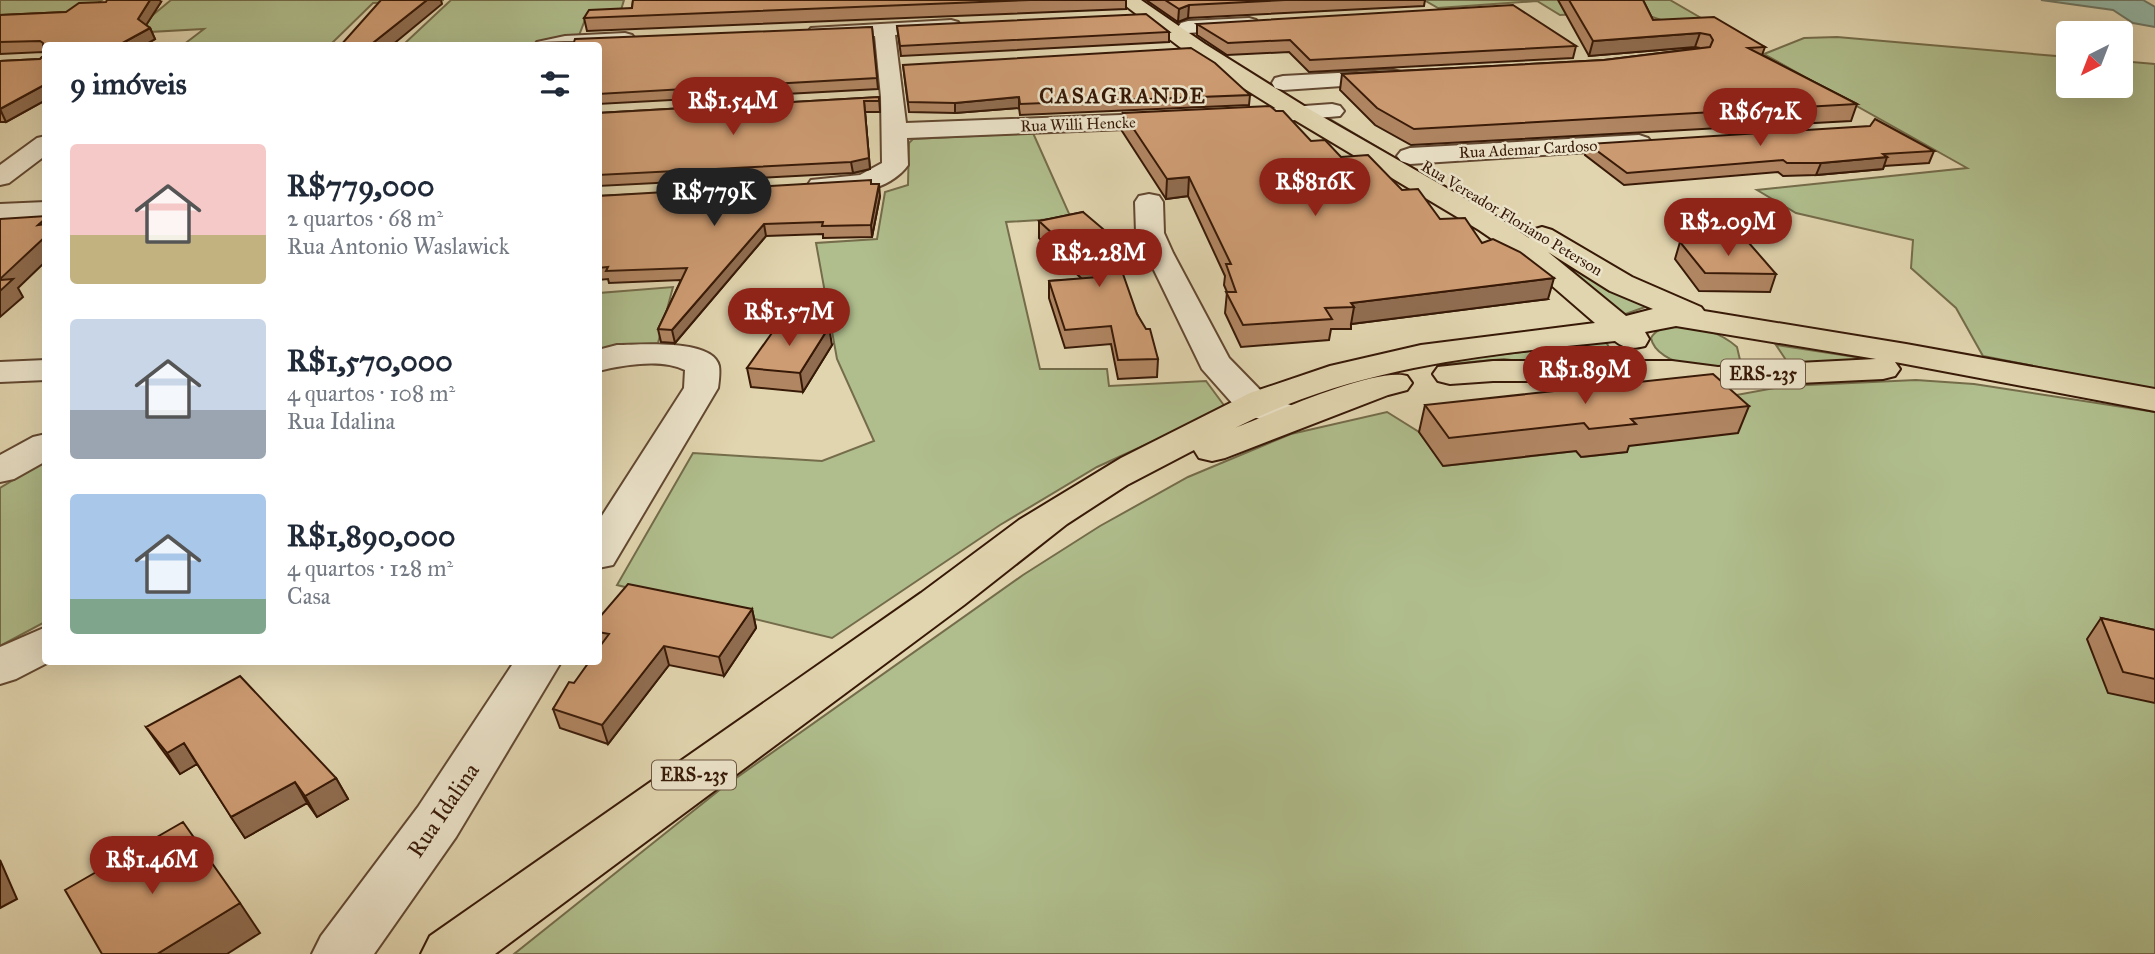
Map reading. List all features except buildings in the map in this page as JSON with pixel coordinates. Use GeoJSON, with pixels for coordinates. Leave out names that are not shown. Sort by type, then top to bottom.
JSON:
{"type":"FeatureCollection","features":[{"type":"Feature","properties":{"kind":"main road","name":"Rua Vereador Floriano Peterson"},"geometry":{"type":"LineString","coordinates":[[1125,9],[1150,8],[1301,114],[1489,224],[1530,252],[1624,330],[1646,355],[1672,371]]}},
{"type":"Feature","properties":{"kind":"main road","name":"Rua Vereador Floriano Peterson"},"geometry":{"type":"LineString","coordinates":[[1193,38],[1332,111],[1502,210],[1581,262],[1621,284],[1710,320]]}},
{"type":"Feature","properties":{"kind":"main road","name":"ERS-235"},"geometry":{"type":"LineString","coordinates":[[450,954],[770,719],[940,601],[1033,529],[1092,489],[1254,405],[1299,386],[1412,355],[1624,330],[1643,320],[1656,317],[1710,320],[2155,400]]}},
{"type":"Feature","properties":{"kind":"main road"},"geometry":{"type":"LineString","coordinates":[[1710,320],[1759,351],[1764,362],[1760,374]]}},
{"type":"Feature","properties":{"kind":"main road","name":"ERS-235"},"geometry":{"type":"LineString","coordinates":[[940,601],[1151,478],[1218,448],[1379,387],[1420,377],[1493,371],[1672,371],[1718,377],[1854,368],[1900,369],[2069,383]]}},
{"type":"Feature","properties":{"kind":"street"},"geometry":{"type":"LineString","coordinates":[[1169,51],[1193,38],[1267,23]]}},
{"type":"Feature","properties":{"kind":"street"},"geometry":{"type":"LineString","coordinates":[[794,33],[976,25]]}},
{"type":"Feature","properties":{"kind":"street"},"geometry":{"type":"LineString","coordinates":[[799,187],[875,180],[895,165],[896,131],[884,28]]}},
{"type":"Feature","properties":{"kind":"street"},"geometry":{"type":"LineString","coordinates":[[565,42],[643,39]]}},
{"type":"Feature","properties":{"kind":"street"},"geometry":{"type":"LineString","coordinates":[[889,66],[915,65]]}},
{"type":"Feature","properties":{"kind":"street"},"geometry":{"type":"LineString","coordinates":[[1283,83],[1413,76]]}},
{"type":"Feature","properties":{"kind":"street"},"geometry":{"type":"LineString","coordinates":[[867,99],[893,97]]}},
{"type":"Feature","properties":{"kind":"street"},"geometry":{"type":"LineString","coordinates":[[1233,117],[1332,111]]}},
{"type":"Feature","properties":{"kind":"street","name":"Rua Willi Hencke"},"geometry":{"type":"LineString","coordinates":[[896,131],[1191,119]]}},
{"type":"Feature","properties":{"kind":"street","name":"Rua Ademar Cardoso"},"geometry":{"type":"LineString","coordinates":[[1410,156],[1662,141]]}},
{"type":"Feature","properties":{"kind":"street"},"geometry":{"type":"LineString","coordinates":[[0,177],[42,146]]}},
{"type":"Feature","properties":{"kind":"street"},"geometry":{"type":"LineString","coordinates":[[1149,202],[1150,233],[1157,253],[1214,362],[1254,405],[1294,419]]}},
{"type":"Feature","properties":{"kind":"street"},"geometry":{"type":"LineString","coordinates":[[0,212],[42,210]]}},
{"type":"Feature","properties":{"kind":"street"},"geometry":{"type":"LineString","coordinates":[[602,360],[617,355],[682,355],[702,365],[702,388],[602,549]]}},
{"type":"Feature","properties":{"kind":"street"},"geometry":{"type":"LineString","coordinates":[[0,372],[42,370]]}},
{"type":"Feature","properties":{"kind":"street"},"geometry":{"type":"LineString","coordinates":[[0,471],[42,447]]}},
{"type":"Feature","properties":{"kind":"street"},"geometry":{"type":"LineString","coordinates":[[0,667],[42,645]]}},
{"type":"Feature","properties":{"kind":"street","name":"Rua Idalina"},"geometry":{"type":"LineString","coordinates":[[341,954],[437,822],[536,665]]}},
{"type":"Feature","properties":{"kind":"shaded area"},"geometry":{"type":"Polygon","coordinates":[[[0,0],[102,0],[86,12],[0,23],[0,0]]]}},
{"type":"Feature","properties":{"kind":"shaded area"},"geometry":{"type":"Polygon","coordinates":[[[171,0],[444,0],[373,3],[333,42],[187,42],[204,29],[131,33],[171,0]]]}},
{"type":"Feature","properties":{"kind":"shaded area"},"geometry":{"type":"Polygon","coordinates":[[[451,0],[624,0],[621,10],[588,12],[578,38],[554,42],[406,42],[451,0]]]}},
{"type":"Feature","properties":{"kind":"shaded area"},"geometry":{"type":"Polygon","coordinates":[[[1424,0],[1670,0],[1734,37],[1664,21],[1635,11],[1560,15],[1537,1],[1438,8],[1424,0]]]}},
{"type":"Feature","properties":{"kind":"shaded area"},"geometry":{"type":"Polygon","coordinates":[[[2041,0],[2143,0],[2155,7],[2155,27],[2133,23],[2113,10],[2041,0]]]}},
{"type":"Feature","properties":{"kind":"shaded area"},"geometry":{"type":"Polygon","coordinates":[[[1837,37],[2056,56],[2056,98],[2133,98],[2133,62],[2155,64],[2155,390],[1983,356],[1956,308],[1911,268],[1913,240],[1796,213],[1757,190],[1967,168],[1764,54],[1804,38],[1837,37]]]}},
{"type":"Feature","properties":{"kind":"shaded area"},"geometry":{"type":"Polygon","coordinates":[[[1323,118],[1328,118],[1520,231],[1575,267],[1648,306],[1620,316],[1323,118]]]}},
{"type":"Feature","properties":{"kind":"shaded area"},"geometry":{"type":"Polygon","coordinates":[[[1033,133],[1071,218],[1006,222],[1040,369],[1107,369],[1109,386],[1206,381],[1226,408],[1097,467],[1000,525],[832,638],[617,585],[693,453],[822,461],[874,441],[837,359],[816,243],[877,239],[885,192],[908,185],[909,143],[913,139],[1033,133]]]}},
{"type":"Feature","properties":{"kind":"shaded area"},"geometry":{"type":"Polygon","coordinates":[[[673,287],[658,343],[602,350],[602,293],[673,287]]]}},
{"type":"Feature","properties":{"kind":"shaded area"},"geometry":{"type":"Polygon","coordinates":[[[1675,326],[1700,329],[1723,337],[1737,347],[1740,360],[1719,368],[1705,368],[1677,362],[1664,356],[1651,338],[1659,330],[1675,326]]]}},
{"type":"Feature","properties":{"kind":"shaded area"},"geometry":{"type":"Polygon","coordinates":[[[1606,342],[1610,349],[1629,365],[1534,363],[1504,359],[1440,365],[1437,362],[1606,342]]]}},
{"type":"Feature","properties":{"kind":"shaded area"},"geometry":{"type":"Polygon","coordinates":[[[1776,345],[1888,362],[1788,363],[1776,345]]]}},
{"type":"Feature","properties":{"kind":"shaded area"},"geometry":{"type":"Polygon","coordinates":[[[1916,380],[1974,384],[2155,412],[2155,954],[514,954],[722,788],[1023,575],[1100,526],[1188,477],[1291,434],[1387,412],[1419,432],[1444,466],[1576,451],[1583,457],[1626,452],[1622,447],[1704,401],[1786,386],[1916,380]]]}},
{"type":"Feature","properties":{"kind":"shaded area"},"geometry":{"type":"Polygon","coordinates":[[[42,463],[42,624],[0,646],[0,488],[42,463]]]}},
{"type":"Feature","properties":{"kind":"district","name":"CASAGRANDE"},"geometry":{"type":"Point","coordinates":[1123,96]}}]}
